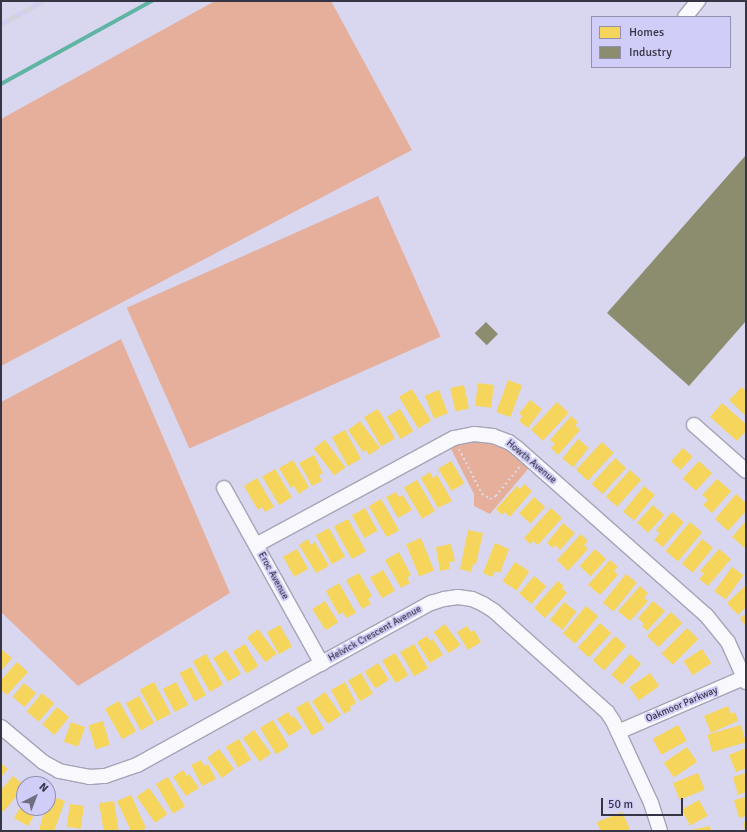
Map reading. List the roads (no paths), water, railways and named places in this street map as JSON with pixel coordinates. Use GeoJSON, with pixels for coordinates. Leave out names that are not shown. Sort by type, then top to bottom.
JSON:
{"type":"FeatureCollection","features":[{"type":"Feature","properties":{"kind":"street"},"geometry":{"type":"LineString","coordinates":[[686,16],[698,1]]}},
{"type":"Feature","properties":{"kind":"street"},"geometry":{"type":"LineString","coordinates":[[694,425],[745,468]]}},
{"type":"Feature","properties":{"kind":"street","name":"Howth Avenue"},"geometry":{"type":"LineString","coordinates":[[256,545],[454,438],[474,434],[493,436],[509,442],[706,615],[728,642],[745,679]]}},
{"type":"Feature","properties":{"kind":"street","name":"Eroc Avenue"},"geometry":{"type":"LineString","coordinates":[[224,488],[322,664]]}},
{"type":"Feature","properties":{"kind":"street","name":"Helvick Crescent Avenue"},"geometry":{"type":"LineString","coordinates":[[1,727],[43,762],[59,771],[89,777],[105,776],[137,765],[431,603],[451,598],[472,599],[494,611],[607,712],[651,803],[660,831]]}},
{"type":"Feature","properties":{"kind":"street","name":"Oakmoor Parkway"},"geometry":{"type":"LineString","coordinates":[[618,732],[745,679]]}},
{"type":"Feature","properties":{"kind":"waterway"},"geometry":{"type":"LineString","coordinates":[[1,84],[152,1]]}},
{"type":"Feature","properties":{"kind":"railway"},"geometry":{"type":"LineString","coordinates":[[1,24],[43,1]]}}]}
